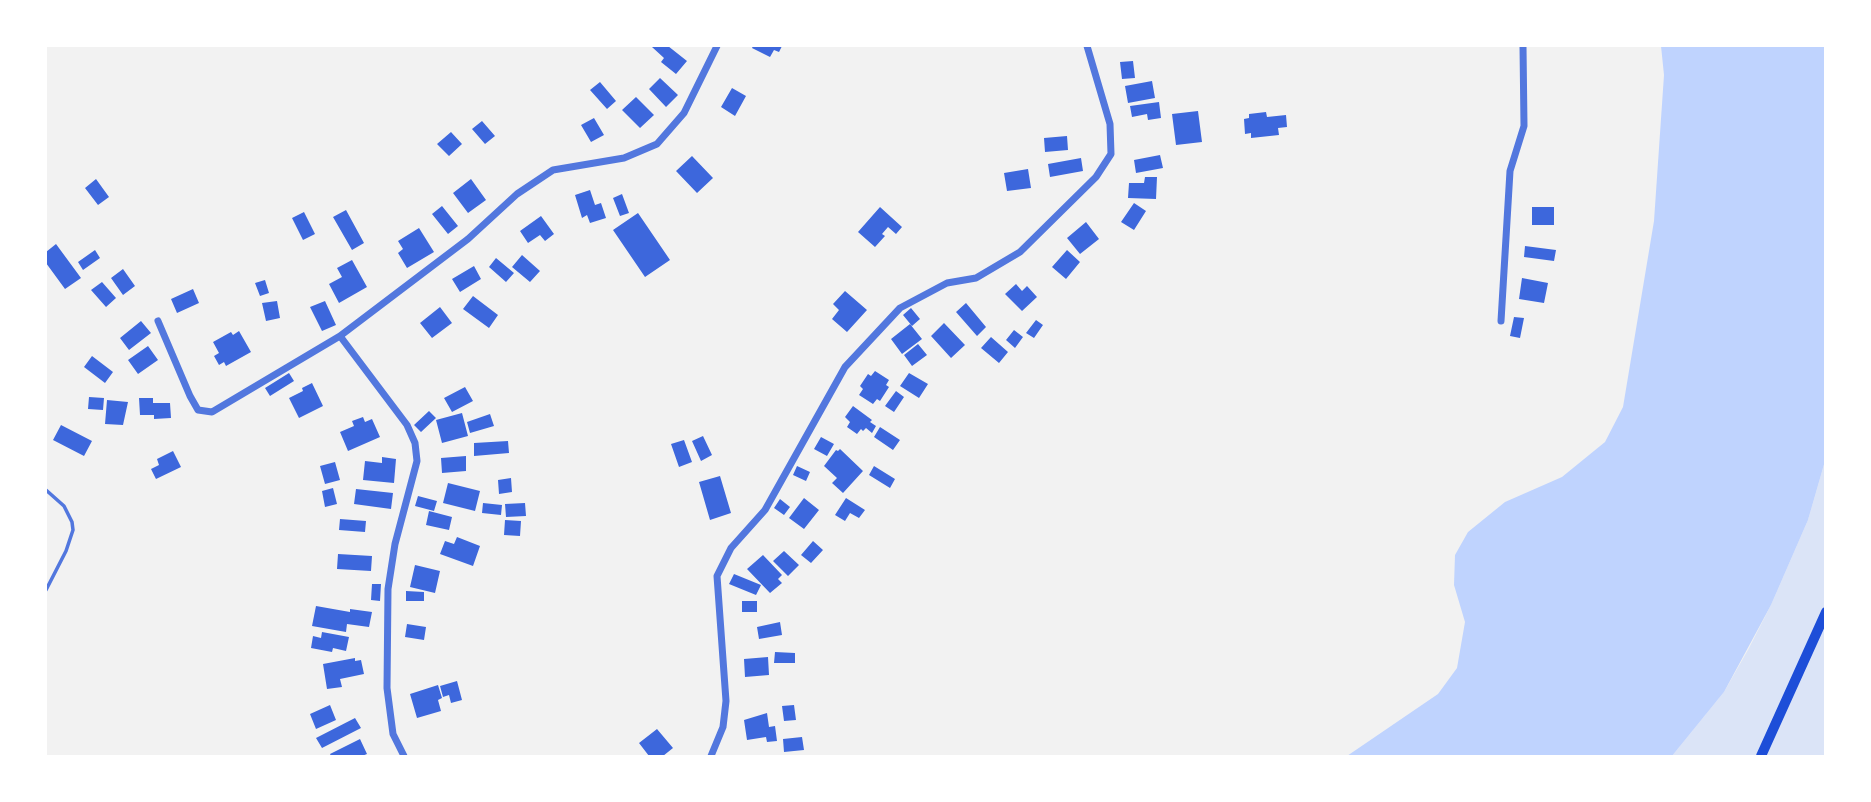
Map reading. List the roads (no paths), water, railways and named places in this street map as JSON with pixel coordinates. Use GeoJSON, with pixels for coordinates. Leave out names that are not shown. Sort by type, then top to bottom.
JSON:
{"type":"FeatureCollection","features":[{"type":"Feature","properties":{"kind":"main road"},"geometry":{"type":"LineString","coordinates":[[1761,757],[1825,612]]}},
{"type":"Feature","properties":{"kind":"street"},"geometry":{"type":"LineString","coordinates":[[159,321],[198,410],[212,412],[340,336],[468,239],[517,194],[553,170],[624,158],[657,145],[684,113],[717,46]]}},
{"type":"Feature","properties":{"kind":"street"},"geometry":{"type":"LineString","coordinates":[[710,757],[723,727],[726,701],[718,576],[731,548],[765,510],[845,367],[900,308],[947,282],[976,278],[1020,252],[1096,177],[1111,154],[1111,124],[1087,46]]}},
{"type":"Feature","properties":{"kind":"street"},"geometry":{"type":"LineString","coordinates":[[1501,321],[1510,171],[1524,126],[1523,46]]}},
{"type":"Feature","properties":{"kind":"street"},"geometry":{"type":"LineString","coordinates":[[340,336],[407,425],[415,443],[416,461],[395,544],[387,589],[387,688],[393,734],[404,757]]}},
{"type":"Feature","properties":{"kind":"lane"},"geometry":{"type":"LineString","coordinates":[[46,489],[64,506],[73,530],[66,551],[46,590]]}},
{"type":"Feature","properties":{"kind":"water"},"geometry":{"type":"Polygon","coordinates":[[[1661,46],[1825,46],[1825,461],[1808,520],[1771,605],[1724,692],[1672,756],[1347,756],[1438,694],[1457,668],[1465,622],[1454,585],[1455,555],[1468,532],[1505,502],[1562,477],[1605,442],[1623,407],[1654,221],[1664,75],[1661,46]]]}}]}
